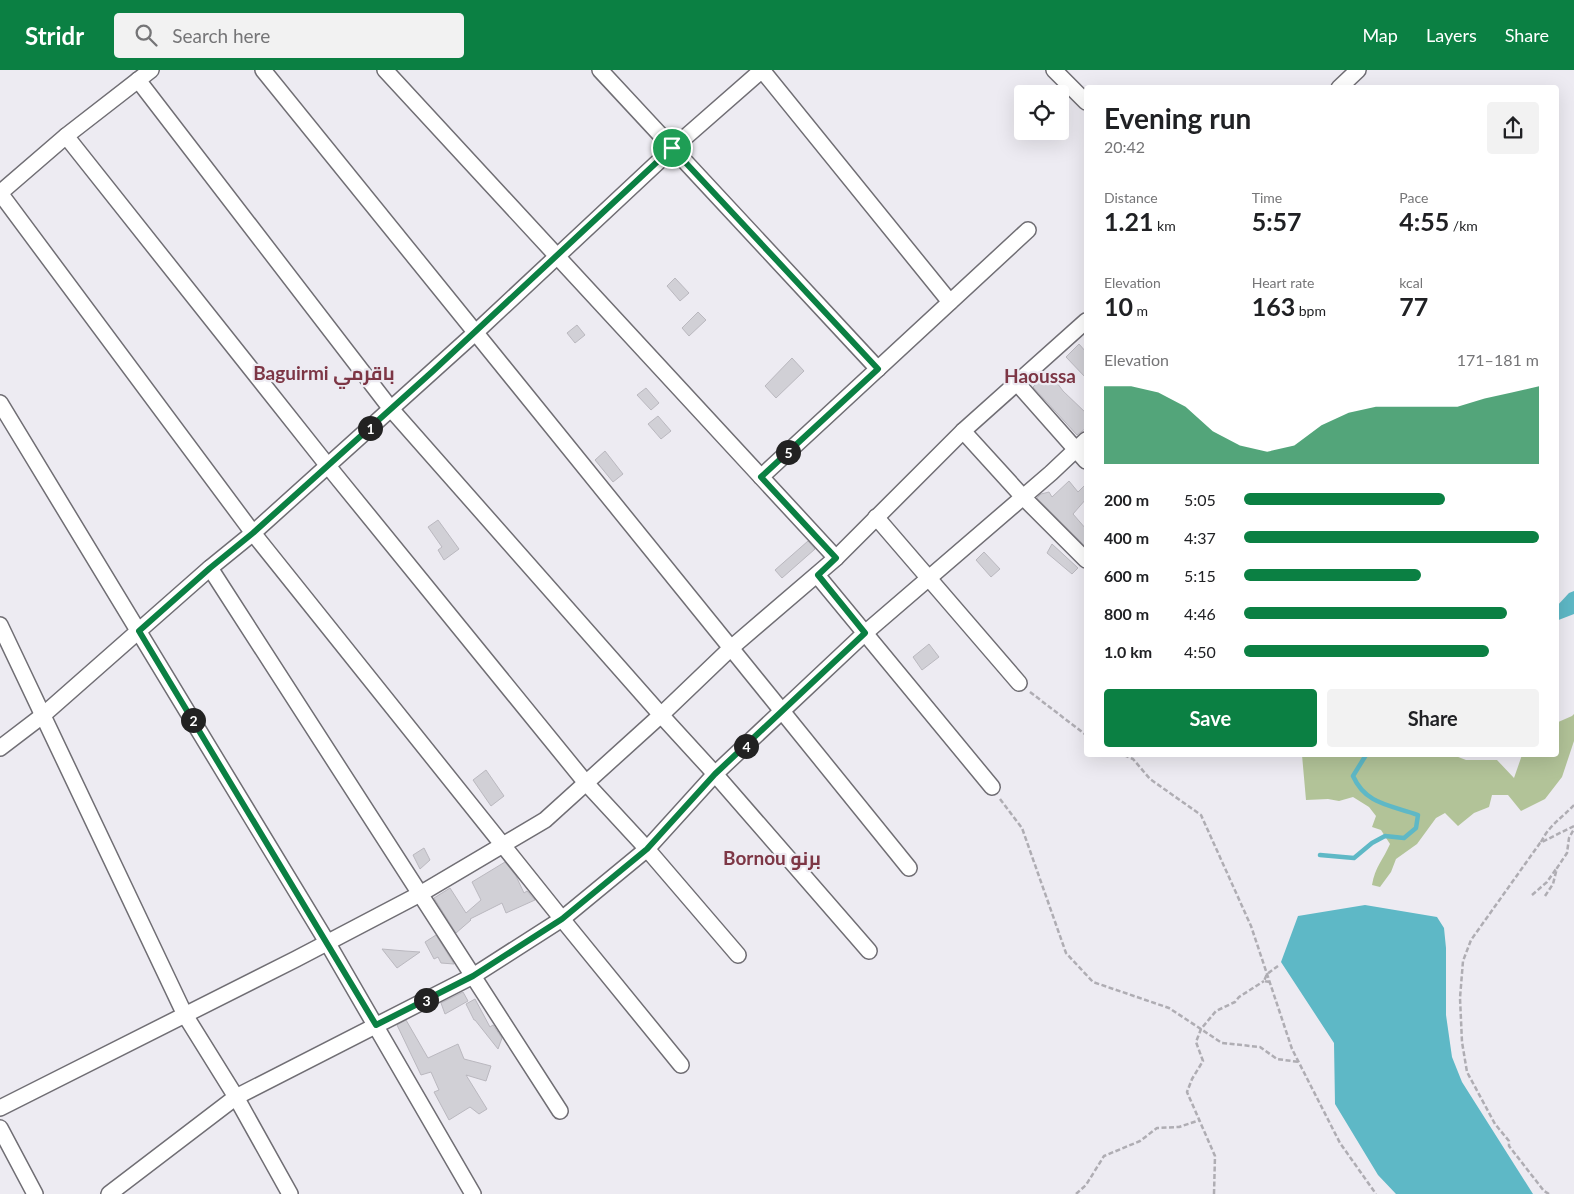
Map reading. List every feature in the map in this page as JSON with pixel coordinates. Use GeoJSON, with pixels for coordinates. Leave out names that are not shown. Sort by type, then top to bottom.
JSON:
{"type":"FeatureCollection","features":[{"type":"Feature","properties":{"kind":"street"},"geometry":{"type":"LineString","coordinates":[[151,70],[66,136],[0,193],[253,533],[681,1065]]}},
{"type":"Feature","properties":{"kind":"street"},"geometry":{"type":"LineString","coordinates":[[263,70],[909,868]]}},
{"type":"Feature","properties":{"kind":"street"},"geometry":{"type":"LineString","coordinates":[[385,70],[836,558]]}},
{"type":"Feature","properties":{"kind":"street"},"geometry":{"type":"LineString","coordinates":[[600,70],[878,369]]}},
{"type":"Feature","properties":{"kind":"street"},"geometry":{"type":"LineString","coordinates":[[0,748],[42,716],[210,568],[253,533],[475,333],[672,148],[762,70],[950,302]]}},
{"type":"Feature","properties":{"kind":"street"},"geometry":{"type":"LineString","coordinates":[[1054,70],[1084,100]]}},
{"type":"Feature","properties":{"kind":"street"},"geometry":{"type":"LineString","coordinates":[[1343,85],[1358,70]]}},
{"type":"Feature","properties":{"kind":"street"},"geometry":{"type":"LineString","coordinates":[[138,80],[392,409],[869,951]]}},
{"type":"Feature","properties":{"kind":"street"},"geometry":{"type":"LineString","coordinates":[[66,136],[328,466],[586,783],[647,849],[738,955]]}},
{"type":"Feature","properties":{"kind":"street"},"geometry":{"type":"LineString","coordinates":[[761,477],[1028,230]]}},
{"type":"Feature","properties":{"kind":"street"},"geometry":{"type":"LineString","coordinates":[[0,1108],[420,894],[545,820],[732,648],[818,575],[963,430],[1084,323]]}},
{"type":"Feature","properties":{"kind":"street"},"geometry":{"type":"LineString","coordinates":[[109,1194],[236,1097],[473,976],[562,919],[647,849],[715,774],[865,633],[1081,445],[1017,383]]}},
{"type":"Feature","properties":{"kind":"street"},"geometry":{"type":"LineString","coordinates":[[0,403],[327,942],[473,1194]]}},
{"type":"Feature","properties":{"kind":"street"},"geometry":{"type":"LineString","coordinates":[[963,430],[1023,497],[1084,558]]}},
{"type":"Feature","properties":{"kind":"street"},"geometry":{"type":"LineString","coordinates":[[876,517],[1019,683]]}},
{"type":"Feature","properties":{"kind":"street"},"geometry":{"type":"LineString","coordinates":[[210,568],[560,1111]]}},
{"type":"Feature","properties":{"kind":"street"},"geometry":{"type":"LineString","coordinates":[[818,575],[992,788]]}},
{"type":"Feature","properties":{"kind":"street"},"geometry":{"type":"LineString","coordinates":[[0,624],[185,1014],[236,1097],[290,1194]]}},
{"type":"Feature","properties":{"kind":"street"},"geometry":{"type":"LineString","coordinates":[[0,1128],[35,1194]]}},
{"type":"Feature","properties":{"kind":"path"},"geometry":{"type":"LineString","coordinates":[[1019,683],[1084,733]]}},
{"type":"Feature","properties":{"kind":"path"},"geometry":{"type":"LineString","coordinates":[[1128,757],[1133,759],[1150,779],[1201,815],[1251,926],[1292,1049],[1340,1143],[1376,1194]]}},
{"type":"Feature","properties":{"kind":"path"},"geometry":{"type":"LineString","coordinates":[[992,788],[1022,828],[1066,953],[1092,982],[1169,1008],[1222,1042],[1260,1048],[1277,1060],[1299,1062]]}},
{"type":"Feature","properties":{"kind":"path"},"geometry":{"type":"LineString","coordinates":[[1549,1194],[1544,1191],[1509,1146],[1509,1141],[1495,1124],[1467,1072],[1462,1042],[1460,998],[1463,961],[1471,940],[1540,843],[1546,831],[1574,804]]}},
{"type":"Feature","properties":{"kind":"path"},"geometry":{"type":"LineString","coordinates":[[1540,843],[1574,827]]}},
{"type":"Feature","properties":{"kind":"path"},"geometry":{"type":"LineString","coordinates":[[1532,895],[1546,882],[1567,853],[1569,838],[1574,827]]}},
{"type":"Feature","properties":{"kind":"path"},"geometry":{"type":"LineString","coordinates":[[1545,896],[1554,884],[1557,868]]}},
{"type":"Feature","properties":{"kind":"path"},"geometry":{"type":"LineString","coordinates":[[1214,1194],[1216,1156],[1187,1092],[1192,1079],[1203,1061],[1196,1042],[1201,1029],[1216,1011],[1235,1002],[1239,997],[1264,981],[1267,974],[1278,966]]}},
{"type":"Feature","properties":{"kind":"path"},"geometry":{"type":"LineString","coordinates":[[1264,981],[1270,982]]}},
{"type":"Feature","properties":{"kind":"path"},"geometry":{"type":"LineString","coordinates":[[1076,1194],[1086,1185],[1104,1156],[1140,1141],[1157,1128],[1179,1128],[1200,1120]]}},
{"type":"Feature","properties":{"kind":"green space"},"geometry":{"type":"Polygon","coordinates":[[[1574,714],[1574,741],[1562,777],[1545,799],[1521,811],[1508,795],[1492,795],[1489,807],[1474,813],[1458,826],[1445,813],[1436,818],[1417,844],[1396,859],[1391,872],[1380,887],[1372,885],[1373,879],[1390,844],[1381,830],[1372,827],[1376,816],[1369,807],[1353,797],[1339,801],[1328,799],[1306,800],[1302,757],[1458,757],[1466,760],[1497,760],[1514,778],[1521,757],[1559,757],[1559,722],[1574,714]]]}},
{"type":"Feature","properties":{"kind":"water"},"geometry":{"type":"Polygon","coordinates":[[[1574,591],[1574,614],[1559,620],[1559,604],[1569,593],[1574,591]]]}},
{"type":"Feature","properties":{"kind":"water"},"geometry":{"type":"Polygon","coordinates":[[[1365,905],[1437,917],[1444,928],[1446,948],[1446,1015],[1452,1057],[1462,1082],[1533,1194],[1396,1194],[1378,1175],[1335,1104],[1334,1043],[1281,962],[1298,916],[1365,905]]]}},
{"type":"Feature","properties":{"kind":"building"},"geometry":{"type":"Polygon","coordinates":[[[675,278],[689,293],[680,301],[667,286],[675,278]]]}},
{"type":"Feature","properties":{"kind":"building"},"geometry":{"type":"Polygon","coordinates":[[[698,312],[706,320],[689,336],[682,328],[698,312]]]}},
{"type":"Feature","properties":{"kind":"building"},"geometry":{"type":"Polygon","coordinates":[[[577,325],[585,335],[575,343],[567,333],[577,325]]]}},
{"type":"Feature","properties":{"kind":"building"},"geometry":{"type":"Polygon","coordinates":[[[1079,344],[1084,350],[1084,376],[1066,357],[1079,344]]]}},
{"type":"Feature","properties":{"kind":"building"},"geometry":{"type":"Polygon","coordinates":[[[792,358],[804,371],[776,398],[765,386],[792,358]]]}},
{"type":"Feature","properties":{"kind":"building"},"geometry":{"type":"Polygon","coordinates":[[[1048,371],[1063,391],[1084,411],[1084,430],[1077,435],[1033,387],[1048,371]]]}},
{"type":"Feature","properties":{"kind":"building"},"geometry":{"type":"Polygon","coordinates":[[[646,388],[659,403],[651,410],[637,395],[646,388]]]}},
{"type":"Feature","properties":{"kind":"building"},"geometry":{"type":"Polygon","coordinates":[[[658,416],[671,431],[661,439],[648,424],[658,416]]]}},
{"type":"Feature","properties":{"kind":"building"},"geometry":{"type":"Polygon","coordinates":[[[605,451],[623,474],[613,482],[595,460],[605,451]]]}},
{"type":"Feature","properties":{"kind":"building"},"geometry":{"type":"Polygon","coordinates":[[[1069,481],[1078,492],[1084,486],[1084,501],[1073,514],[1084,527],[1084,545],[1037,498],[1041,494],[1049,492],[1052,497],[1069,481]]]}},
{"type":"Feature","properties":{"kind":"building"},"geometry":{"type":"Polygon","coordinates":[[[438,520],[459,549],[444,560],[438,550],[442,547],[428,527],[438,520]]]}},
{"type":"Feature","properties":{"kind":"building"},"geometry":{"type":"Polygon","coordinates":[[[808,541],[815,549],[782,578],[775,570],[808,541]]]}},
{"type":"Feature","properties":{"kind":"building"},"geometry":{"type":"Polygon","coordinates":[[[1052,544],[1078,568],[1072,574],[1047,553],[1052,544]]]}},
{"type":"Feature","properties":{"kind":"building"},"geometry":{"type":"Polygon","coordinates":[[[984,552],[1000,569],[991,577],[976,560],[984,552]]]}},
{"type":"Feature","properties":{"kind":"building"},"geometry":{"type":"Polygon","coordinates":[[[929,644],[939,657],[922,670],[913,657],[929,644]]]}},
{"type":"Feature","properties":{"kind":"building"},"geometry":{"type":"Polygon","coordinates":[[[486,770],[504,796],[491,806],[473,780],[486,770]]]}},
{"type":"Feature","properties":{"kind":"building"},"geometry":{"type":"Polygon","coordinates":[[[424,848],[430,860],[420,869],[413,855],[424,848]]]}},
{"type":"Feature","properties":{"kind":"building"},"geometry":{"type":"Polygon","coordinates":[[[505,862],[516,876],[524,893],[527,891],[535,900],[506,913],[502,903],[470,919],[456,933],[434,898],[450,888],[466,913],[481,900],[472,882],[505,862]]]}},
{"type":"Feature","properties":{"kind":"building"},"geometry":{"type":"Polygon","coordinates":[[[436,935],[454,964],[441,963],[438,957],[434,959],[425,942],[436,935]]]}},
{"type":"Feature","properties":{"kind":"building"},"geometry":{"type":"Polygon","coordinates":[[[382,949],[405,951],[420,952],[397,968],[382,949]]]}},
{"type":"Feature","properties":{"kind":"building"},"geometry":{"type":"Polygon","coordinates":[[[463,992],[468,1001],[445,1014],[441,1003],[463,992]]]}},
{"type":"Feature","properties":{"kind":"building"},"geometry":{"type":"Polygon","coordinates":[[[475,999],[490,1027],[493,1025],[502,1038],[498,1049],[474,1020],[466,1004],[475,999]]]}},
{"type":"Feature","properties":{"kind":"building"},"geometry":{"type":"Polygon","coordinates":[[[406,1020],[428,1058],[458,1044],[464,1059],[491,1066],[486,1081],[466,1075],[487,1109],[479,1114],[470,1107],[449,1120],[434,1092],[439,1090],[431,1072],[421,1075],[397,1025],[406,1020]]]}},
{"type":"Feature","properties":{"kind":"waterway"},"geometry":{"type":"LineString","coordinates":[[1320,855],[1354,858],[1372,843],[1385,836],[1404,838],[1416,828],[1418,815],[1380,803],[1358,786],[1353,776],[1365,757]]}},
{"type":"Feature","properties":{"kind":"district","name":"Baguirmi باقرمي"},"geometry":{"type":"Point","coordinates":[324,372]}},
{"type":"Feature","properties":{"kind":"district","name":"Haoussa"},"geometry":{"type":"Point","coordinates":[1040,375]}},
{"type":"Feature","properties":{"kind":"district","name":"Bornou برنو"},"geometry":{"type":"Point","coordinates":[772,857]}},
{"type":"Feature","properties":{"kind":"route"},"geometry":{"type":"LineString","coordinates":[[672,148],[878,369],[761,477],[836,558],[818,575],[865,633],[715,774],[647,849],[562,919],[473,976],[376,1025],[139,631],[253,533],[475,333],[672,148]]}}]}
